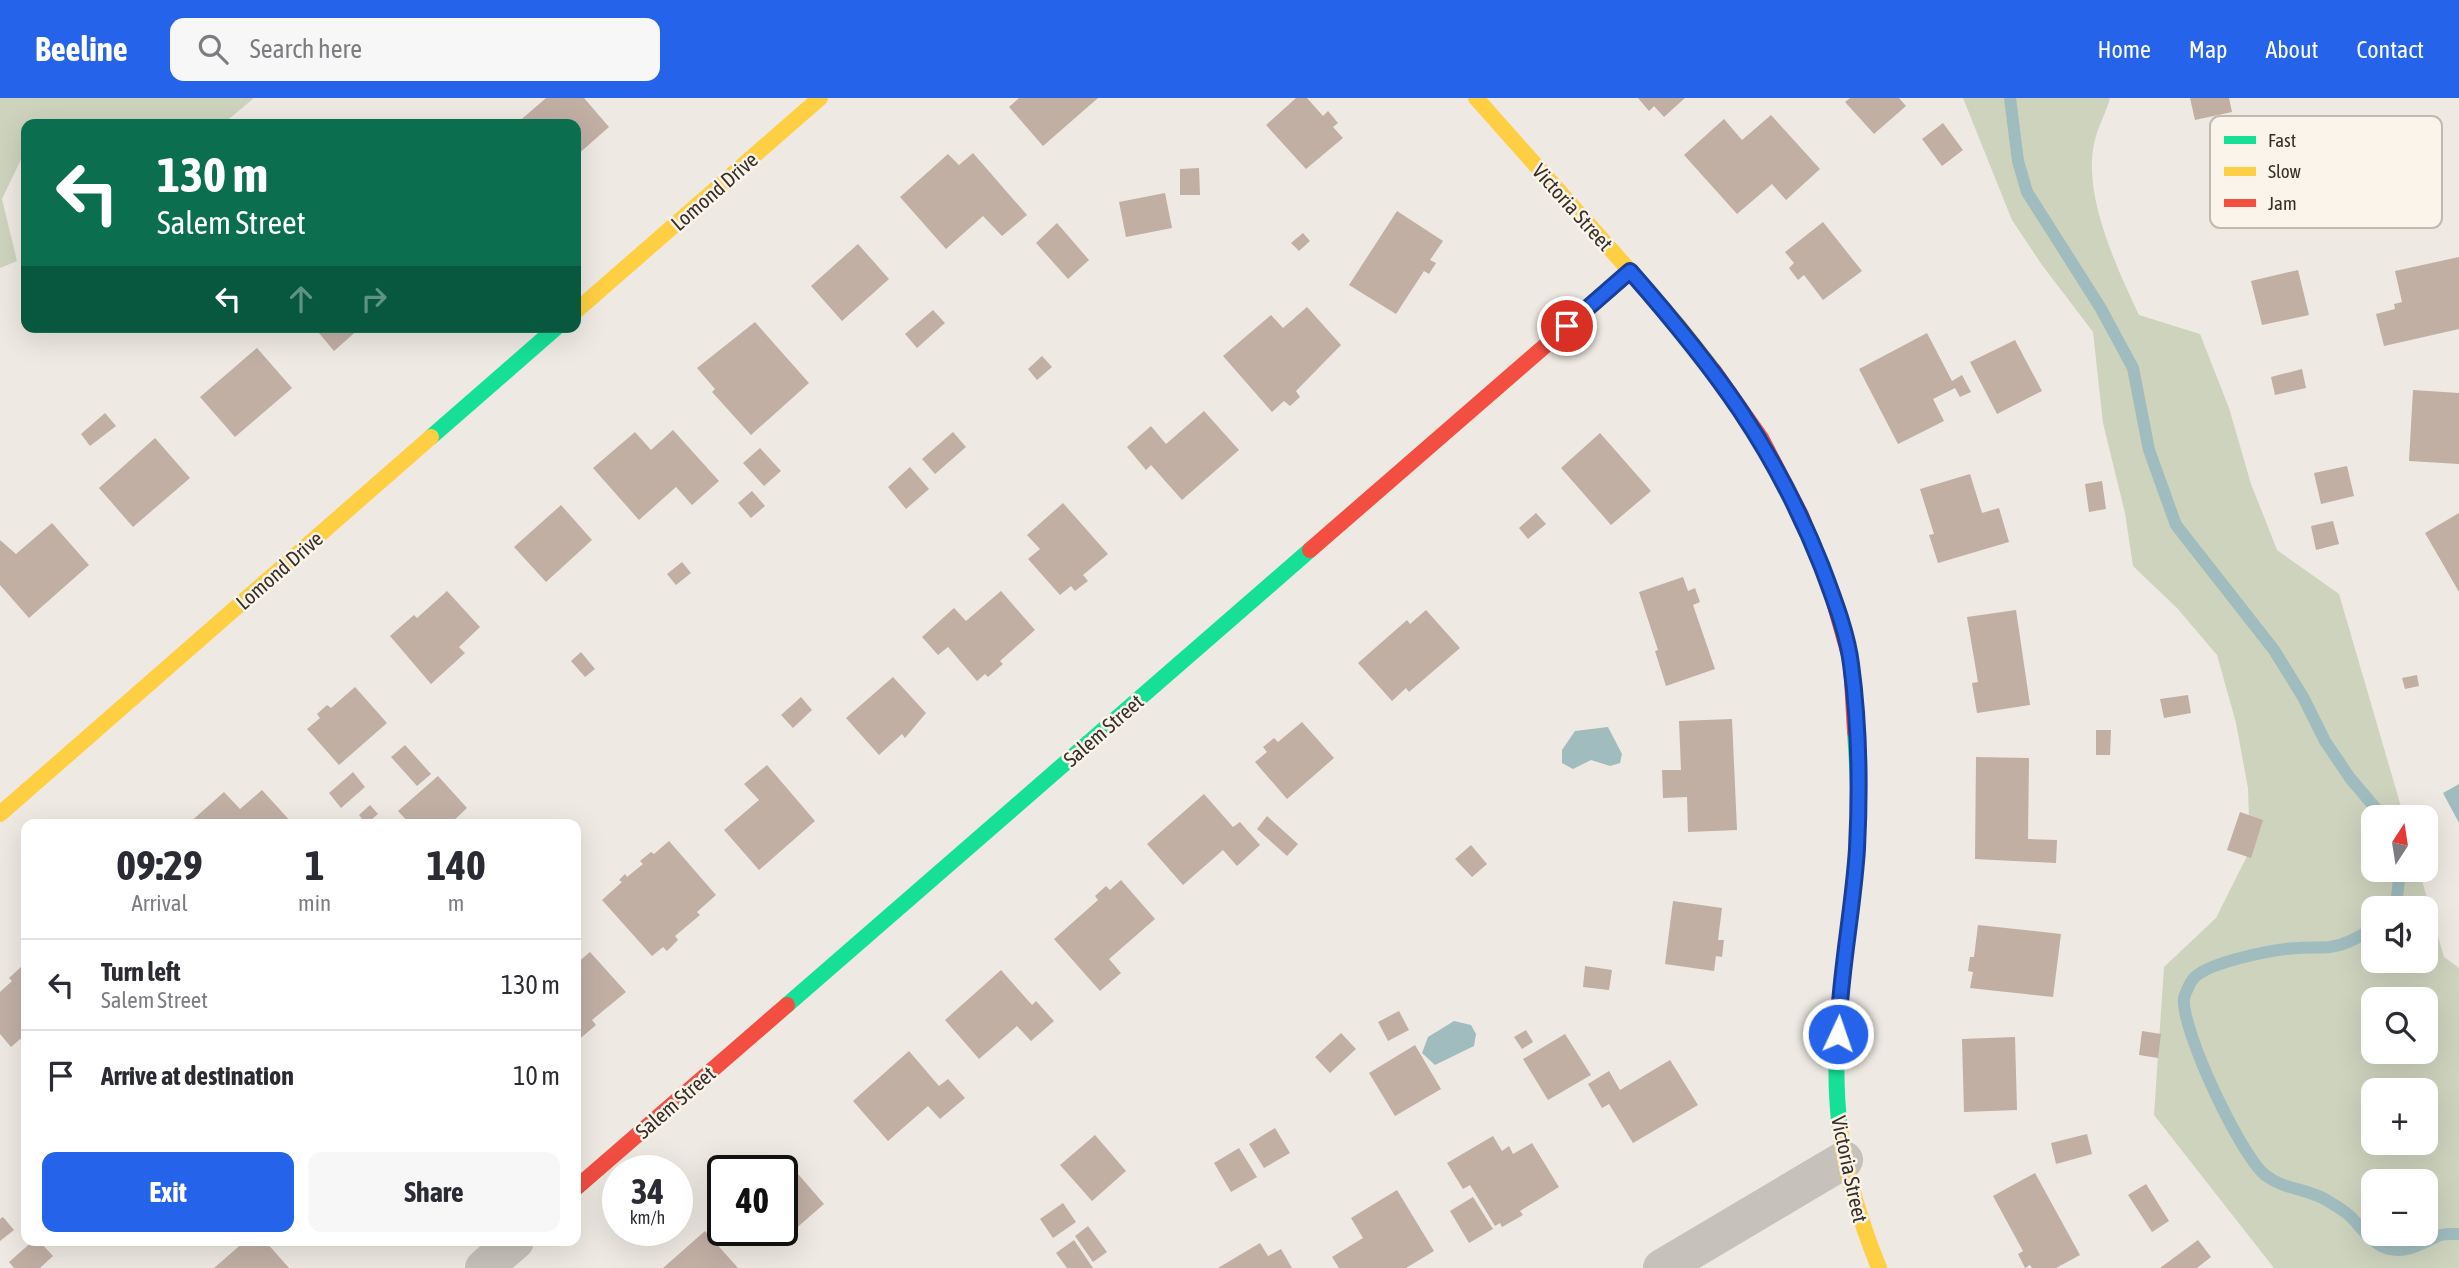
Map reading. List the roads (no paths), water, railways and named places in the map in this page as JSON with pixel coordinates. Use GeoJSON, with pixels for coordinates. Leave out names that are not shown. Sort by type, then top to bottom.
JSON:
{"type":"FeatureCollection","features":[{"type":"Feature","properties":{"kind":"street","name":"Lomond Drive"},"geometry":{"type":"LineString","coordinates":[[581,307],[820,98]]}},
{"type":"Feature","properties":{"kind":"street","name":"Victoria Street"},"geometry":{"type":"LineString","coordinates":[[1476,98],[1630,271],[1722,381],[1760,438],[1801,515],[1832,595],[1851,662],[1858,779],[1857,849],[1839,1012],[1836,1099],[1844,1160],[1864,1230],[1879,1268]]}},
{"type":"Feature","properties":{"kind":"street","name":"Salem Street"},"geometry":{"type":"LineString","coordinates":[[581,1184],[1630,271]]}},
{"type":"Feature","properties":{"kind":"street","name":"Lomond Drive"},"geometry":{"type":"LineString","coordinates":[[0,814],[550,333]]}},
{"type":"Feature","properties":{"kind":"street"},"geometry":{"type":"LineString","coordinates":[[1662,1268],[1844,1160]]}},
{"type":"Feature","properties":{"kind":"street"},"geometry":{"type":"LineString","coordinates":[[484,1268],[509,1246]]}},
{"type":"Feature","properties":{"kind":"water"},"geometry":{"type":"Polygon","coordinates":[[[1608,727],[1622,754],[1620,763],[1610,766],[1591,760],[1573,769],[1562,763],[1562,750],[1575,731],[1608,727]]]}},
{"type":"Feature","properties":{"kind":"water"},"geometry":{"type":"Polygon","coordinates":[[[2459,784],[2459,823],[2443,793],[2459,784]]]}},
{"type":"Feature","properties":{"kind":"water"},"geometry":{"type":"Polygon","coordinates":[[[1454,1021],[1471,1025],[1476,1034],[1474,1046],[1435,1065],[1422,1053],[1428,1037],[1454,1021]]]}},
{"type":"Feature","properties":{"kind":"waterway"},"geometry":{"type":"LineString","coordinates":[[2010,98],[2018,161],[2027,192],[2100,307],[2133,368],[2149,450],[2176,525],[2274,650],[2303,697],[2325,741],[2350,778],[2373,805]]}},
{"type":"Feature","properties":{"kind":"waterway"},"geometry":{"type":"LineString","coordinates":[[2397,896],[2399,882]]}},
{"type":"Feature","properties":{"kind":"waterway"},"geometry":{"type":"LineString","coordinates":[[2361,935],[2336,946],[2274,951],[2242,958],[2201,973],[2190,983],[2184,998],[2192,1036],[2214,1091],[2241,1143],[2265,1175],[2280,1184],[2328,1201],[2351,1216],[2373,1241],[2389,1249],[2409,1248],[2440,1235],[2459,1234]]}}]}
